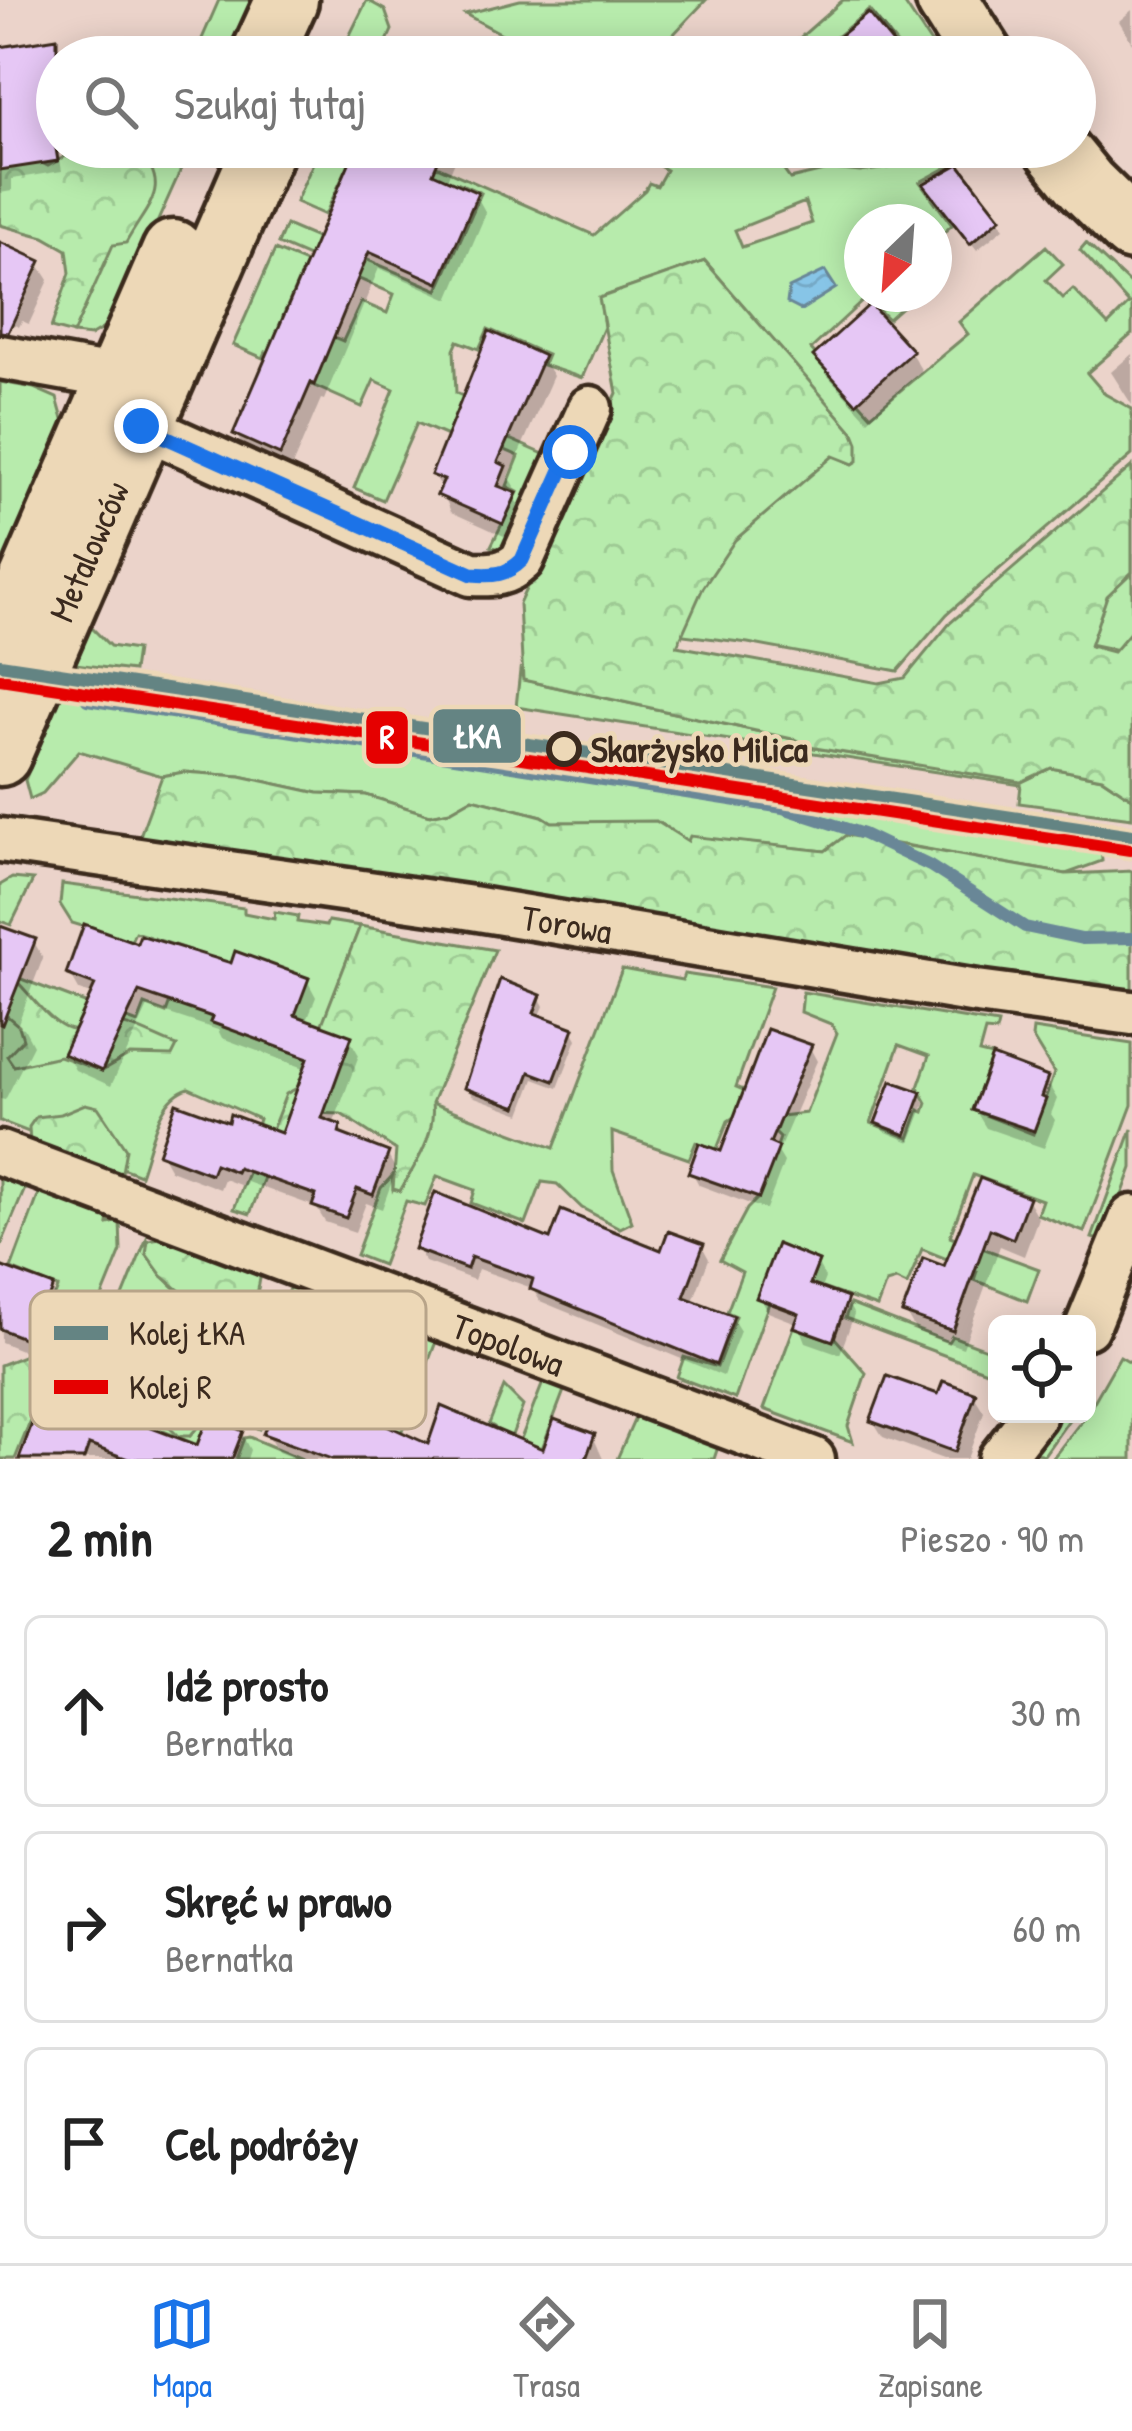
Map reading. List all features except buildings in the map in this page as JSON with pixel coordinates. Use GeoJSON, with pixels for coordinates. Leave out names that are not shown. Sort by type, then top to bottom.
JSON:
{"type":"FeatureCollection","features":[{"type":"Feature","properties":{"kind":"street"},"geometry":{"type":"LineString","coordinates":[[271,36],[287,0]]}},
{"type":"Feature","properties":{"kind":"street"},"geometry":{"type":"LineString","coordinates":[[313,36],[329,0]]}},
{"type":"Feature","properties":{"kind":"street"},"geometry":{"type":"LineString","coordinates":[[946,0],[969,36]]}},
{"type":"Feature","properties":{"kind":"street","name":"Metalowców"},"geometry":{"type":"LineString","coordinates":[[0,755],[212,168]]}},
{"type":"Feature","properties":{"kind":"street","name":"Metalowców"},"geometry":{"type":"LineString","coordinates":[[0,650],[253,168]]}},
{"type":"Feature","properties":{"kind":"street"},"geometry":{"type":"LineString","coordinates":[[1072,168],[1132,230]]}},
{"type":"Feature","properties":{"kind":"street"},"geometry":{"type":"LineString","coordinates":[[0,357],[129,399],[472,574],[510,572],[522,560],[590,409]]}},
{"type":"Feature","properties":{"kind":"street","name":"Torowa"},"geometry":{"type":"LineString","coordinates":[[0,840],[402,897],[1132,1013]]}},
{"type":"Feature","properties":{"kind":"street","name":"Topolowa"},"geometry":{"type":"LineString","coordinates":[[0,1153],[367,1291]]}},
{"type":"Feature","properties":{"kind":"street"},"geometry":{"type":"LineString","coordinates":[[1092,1315],[1132,1217]]}},
{"type":"Feature","properties":{"kind":"street","name":"Topolowa"},"geometry":{"type":"LineString","coordinates":[[426,1313],[813,1459]]}},
{"type":"Feature","properties":{"kind":"street"},"geometry":{"type":"LineString","coordinates":[[1000,1459],[1028,1423]]}},
{"type":"Feature","properties":{"kind":"green space"},"geometry":{"type":"Polygon","coordinates":[[[219,0],[256,0],[240,36],[203,36],[219,0]]]}},
{"type":"Feature","properties":{"kind":"green space"},"geometry":{"type":"Polygon","coordinates":[[[367,0],[385,10],[392,30],[389,36],[349,36],[367,0]]]}},
{"type":"Feature","properties":{"kind":"green space"},"geometry":{"type":"Polygon","coordinates":[[[520,0],[706,0],[672,36],[505,36],[465,14],[520,0]]]}},
{"type":"Feature","properties":{"kind":"green space"},"geometry":{"type":"Polygon","coordinates":[[[843,0],[902,0],[926,36],[890,36],[869,10],[837,36],[802,36],[843,0]]]}},
{"type":"Feature","properties":{"kind":"green space"},"geometry":{"type":"Polygon","coordinates":[[[26,155],[36,160],[36,168],[151,168],[154,174],[149,206],[126,243],[113,245],[73,334],[51,328],[70,273],[67,250],[44,237],[0,225],[0,164],[26,155]]]}},
{"type":"Feature","properties":{"kind":"green space"},"geometry":{"type":"Polygon","coordinates":[[[145,168],[182,168],[112,323],[90,336],[73,334],[145,168]]]}},
{"type":"Feature","properties":{"kind":"green space"},"geometry":{"type":"Polygon","coordinates":[[[311,168],[442,168],[594,235],[649,183],[657,186],[666,170],[663,168],[782,168],[790,179],[832,169],[946,168],[920,182],[936,204],[844,204],[844,312],[851,312],[811,349],[871,415],[968,334],[959,322],[1046,246],[1063,264],[1046,280],[1063,298],[1073,289],[1108,325],[1129,304],[1080,250],[1086,243],[1132,286],[1132,334],[1087,373],[1105,394],[1132,409],[1132,455],[947,614],[898,671],[659,632],[655,599],[852,432],[705,261],[600,298],[604,327],[582,378],[543,365],[547,355],[488,329],[479,349],[458,341],[454,350],[456,393],[474,401],[466,420],[548,456],[508,553],[491,546],[518,492],[507,486],[519,456],[473,436],[468,445],[417,423],[383,500],[354,488],[394,389],[374,380],[362,407],[294,377],[298,367],[266,352],[263,358],[233,345],[275,250],[306,263],[283,316],[343,341],[361,302],[387,313],[394,294],[278,244],[286,225],[438,290],[481,193],[459,183],[427,256],[421,202],[346,170],[325,215],[296,202],[311,168]],[[805,202],[735,230],[742,247],[812,223],[805,202]]]}},
{"type":"Feature","properties":{"kind":"green space"},"geometry":{"type":"Polygon","coordinates":[[[705,261],[854,433],[858,461],[853,464],[833,456],[735,540],[703,588],[677,646],[879,683],[905,678],[950,623],[1132,466],[1132,572],[1107,596],[1090,646],[1113,652],[1132,630],[1132,798],[1102,778],[1051,768],[1021,782],[809,747],[797,740],[523,680],[519,604],[617,393],[599,298],[705,261]]]}},
{"type":"Feature","properties":{"kind":"green space"},"geometry":{"type":"Polygon","coordinates":[[[0,382],[57,398],[66,430],[0,582],[0,382]]]}},
{"type":"Feature","properties":{"kind":"green space"},"geometry":{"type":"Polygon","coordinates":[[[1132,557],[1132,653],[1047,635],[1132,557]]]}},
{"type":"Feature","properties":{"kind":"green space"},"geometry":{"type":"Polygon","coordinates":[[[91,627],[110,646],[136,650],[133,671],[75,664],[91,627]]]}},
{"type":"Feature","properties":{"kind":"green space"},"geometry":{"type":"Polygon","coordinates":[[[520,671],[524,680],[797,740],[809,747],[1022,782],[1051,768],[1102,778],[1132,798],[1132,818],[1019,803],[1021,785],[516,707],[520,671]]]}},
{"type":"Feature","properties":{"kind":"green space"},"geometry":{"type":"Polygon","coordinates":[[[65,687],[699,793],[1101,847],[1102,861],[1066,874],[905,845],[837,845],[825,851],[691,837],[689,842],[597,823],[552,822],[473,798],[450,811],[430,815],[366,795],[318,793],[240,776],[184,772],[162,776],[79,751],[43,793],[30,799],[25,780],[65,687]]]}},
{"type":"Feature","properties":{"kind":"green space"},"geometry":{"type":"Polygon","coordinates":[[[184,772],[240,776],[318,793],[366,795],[430,815],[450,811],[473,798],[552,822],[656,821],[688,841],[690,836],[825,851],[846,835],[1066,874],[1132,871],[1132,997],[138,841],[162,776],[184,772]]]}},
{"type":"Feature","properties":{"kind":"green space"},"geometry":{"type":"Polygon","coordinates":[[[12,878],[33,880],[11,925],[0,921],[0,885],[12,878]]]}},
{"type":"Feature","properties":{"kind":"green space"},"geometry":{"type":"Polygon","coordinates":[[[62,884],[244,908],[244,913],[274,919],[275,912],[298,916],[297,922],[360,926],[250,1214],[234,1209],[249,1170],[244,1165],[259,1119],[189,1088],[162,1112],[140,1175],[0,1121],[0,971],[138,1023],[145,1005],[166,1013],[189,950],[135,932],[131,941],[72,923],[60,904],[62,884]]]}},
{"type":"Feature","properties":{"kind":"green space"},"geometry":{"type":"Polygon","coordinates":[[[360,926],[495,950],[432,1103],[428,1138],[400,1191],[393,1189],[396,1150],[341,1114],[313,1113],[265,1148],[286,1094],[297,1088],[360,926]]]}},
{"type":"Feature","properties":{"kind":"green space"},"geometry":{"type":"Polygon","coordinates":[[[0,968],[67,1029],[122,1025],[177,1046],[172,1056],[130,1055],[102,1071],[59,1056],[14,1066],[7,1056],[23,1039],[19,1026],[0,1010],[0,968]]]}},
{"type":"Feature","properties":{"kind":"green space"},"geometry":{"type":"Polygon","coordinates":[[[622,969],[682,980],[684,974],[772,987],[736,1087],[763,1098],[728,1121],[717,1149],[696,1142],[689,1159],[612,1132],[613,1170],[632,1222],[620,1228],[582,1208],[557,1184],[542,1182],[526,1224],[471,1203],[475,1190],[437,1176],[425,1206],[406,1201],[382,1265],[356,1255],[381,1188],[392,1176],[393,1188],[432,1103],[554,1148],[622,969]]]}},
{"type":"Feature","properties":{"kind":"green space"},"geometry":{"type":"Polygon","coordinates":[[[803,992],[998,1024],[996,1032],[985,1031],[979,1053],[992,1056],[972,1110],[1033,1134],[1054,1073],[1032,1037],[1033,1029],[1132,1044],[1132,1105],[1084,1232],[1037,1214],[1042,1200],[973,1175],[950,1236],[1039,1269],[1027,1301],[974,1280],[977,1271],[922,1249],[907,1285],[896,1280],[886,1283],[877,1307],[810,1284],[819,1261],[777,1245],[769,1303],[735,1399],[677,1377],[684,1357],[717,1367],[736,1316],[727,1312],[742,1272],[720,1260],[747,1209],[758,1198],[780,1138],[775,1133],[781,1116],[806,1113],[837,1033],[831,1024],[801,1012],[803,992]],[[899,1045],[871,1123],[909,1138],[919,1110],[924,1112],[927,1103],[918,1087],[929,1056],[899,1045]]]}},
{"type":"Feature","properties":{"kind":"green space"},"geometry":{"type":"Polygon","coordinates":[[[85,1104],[98,1107],[126,1149],[122,1172],[115,1179],[30,1145],[29,1127],[36,1117],[85,1104]]]}},
{"type":"Feature","properties":{"kind":"green space"},"geometry":{"type":"Polygon","coordinates":[[[1132,1129],[1132,1168],[1105,1242],[1092,1238],[1132,1129]]]}},
{"type":"Feature","properties":{"kind":"green space"},"geometry":{"type":"Polygon","coordinates":[[[0,1176],[26,1186],[0,1248],[0,1176]]]}},
{"type":"Feature","properties":{"kind":"green space"},"geometry":{"type":"Polygon","coordinates":[[[40,1191],[109,1217],[108,1224],[120,1221],[121,1251],[105,1291],[57,1291],[11,1269],[40,1191]]]}},
{"type":"Feature","properties":{"kind":"green space"},"geometry":{"type":"Polygon","coordinates":[[[172,1236],[261,1273],[258,1291],[180,1291],[146,1254],[148,1240],[172,1236]]]}},
{"type":"Feature","properties":{"kind":"green space"},"geometry":{"type":"Polygon","coordinates":[[[146,1240],[156,1266],[179,1291],[125,1291],[146,1240]]]}},
{"type":"Feature","properties":{"kind":"green space"},"geometry":{"type":"Polygon","coordinates":[[[850,1304],[948,1342],[952,1336],[988,1350],[988,1372],[845,1318],[850,1304]]]}},
{"type":"Feature","properties":{"kind":"green space"},"geometry":{"type":"Polygon","coordinates":[[[794,1327],[827,1339],[834,1337],[866,1373],[848,1426],[853,1442],[764,1409],[794,1327]]]}},
{"type":"Feature","properties":{"kind":"green space"},"geometry":{"type":"Polygon","coordinates":[[[426,1335],[437,1339],[426,1368],[426,1335]]]}},
{"type":"Feature","properties":{"kind":"green space"},"geometry":{"type":"Polygon","coordinates":[[[30,1353],[30,1422],[15,1459],[0,1459],[0,1365],[30,1353]]]}},
{"type":"Feature","properties":{"kind":"green space"},"geometry":{"type":"Polygon","coordinates":[[[1120,1356],[1132,1363],[1132,1459],[1052,1459],[1080,1423],[1096,1423],[1096,1398],[1120,1356]]]}},
{"type":"Feature","properties":{"kind":"green space"},"geometry":{"type":"Polygon","coordinates":[[[544,1380],[565,1388],[538,1459],[513,1459],[544,1380]]]}},
{"type":"Feature","properties":{"kind":"green space"},"geometry":{"type":"Polygon","coordinates":[[[504,1387],[523,1406],[503,1459],[482,1459],[494,1427],[489,1424],[504,1387]]]}},
{"type":"Feature","properties":{"kind":"green space"},"geometry":{"type":"Polygon","coordinates":[[[636,1416],[718,1447],[714,1459],[617,1459],[636,1416]]]}},
{"type":"Feature","properties":{"kind":"green space"},"geometry":{"type":"Polygon","coordinates":[[[1053,1423],[1067,1423],[1044,1455],[1032,1452],[1053,1423]]]}},
{"type":"Feature","properties":{"kind":"green space"},"geometry":{"type":"Polygon","coordinates":[[[158,1429],[178,1429],[190,1436],[203,1429],[197,1445],[158,1429]]]}},
{"type":"Feature","properties":{"kind":"green space"},"geometry":{"type":"Polygon","coordinates":[[[171,1429],[196,1429],[190,1436],[178,1436],[171,1429]]]}},
{"type":"Feature","properties":{"kind":"green space"},"geometry":{"type":"Polygon","coordinates":[[[358,1429],[402,1429],[391,1459],[347,1459],[358,1429]]]}},
{"type":"Feature","properties":{"kind":"green space"},"geometry":{"type":"Polygon","coordinates":[[[244,1438],[302,1459],[236,1459],[244,1438]]]}},
{"type":"Feature","properties":{"kind":"water"},"geometry":{"type":"Polygon","coordinates":[[[825,271],[836,288],[801,310],[787,303],[789,288],[825,271]]]}},
{"type":"Feature","properties":{"kind":"waterway"},"geometry":{"type":"LineString","coordinates":[[87,700],[783,808],[863,834],[930,866],[1025,927],[1082,939],[1132,938]]}},
{"type":"Feature","properties":{"kind":"rail line","name":"ŁKA"},"geometry":{"type":"LineString","coordinates":[[0,664],[1132,835]]}},
{"type":"Feature","properties":{"kind":"rail line","name":"R"},"geometry":{"type":"LineString","coordinates":[[0,679],[1130,850]]}},
{"type":"Feature","properties":{"kind":"place","name":"Skarżysko Milica"},"geometry":{"type":"Point","coordinates":[564,749]}},
{"type":"Feature","properties":{"kind":"route"},"geometry":{"type":"LineString","coordinates":[[141,426],[472,574],[510,572],[522,560],[570,452]]}}]}
